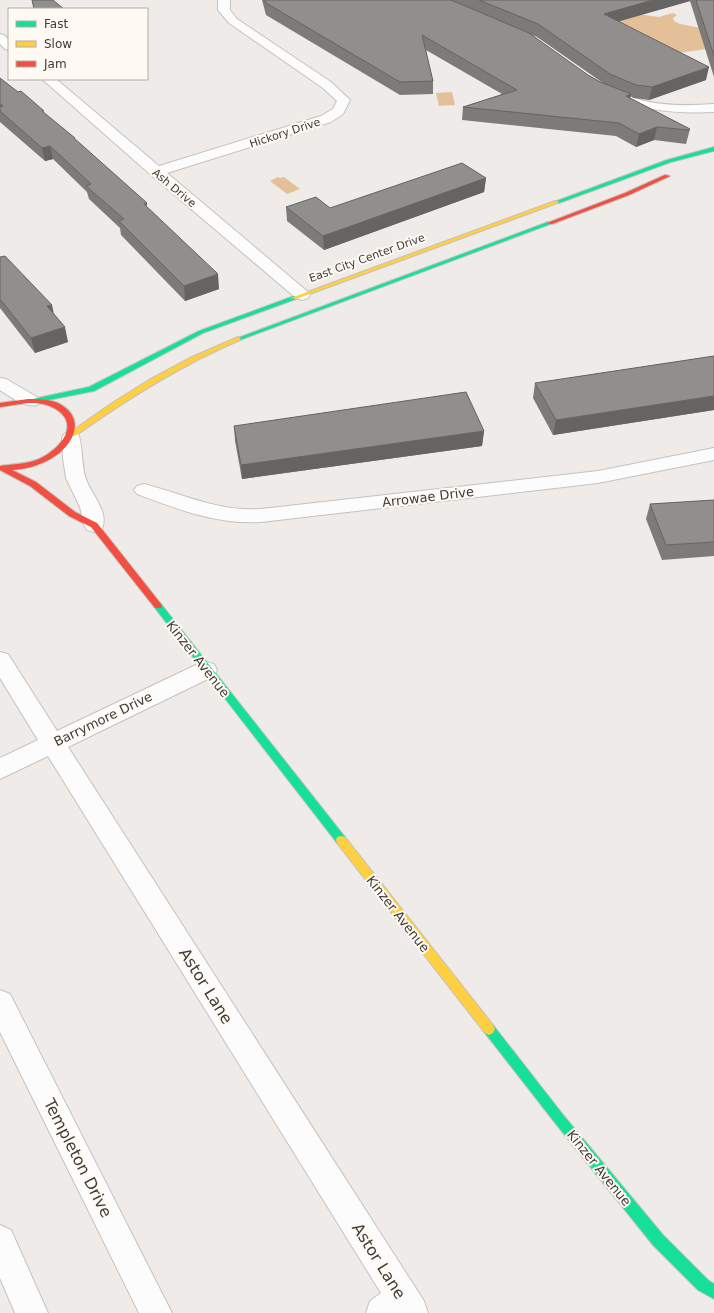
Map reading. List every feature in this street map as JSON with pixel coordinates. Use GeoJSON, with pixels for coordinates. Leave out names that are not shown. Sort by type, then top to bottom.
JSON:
{"type":"FeatureCollection","features":[{"type":"Feature","properties":{"kind":"street","name":"Hickory Drive"},"geometry":{"type":"LineString","coordinates":[[156,172],[326,119],[338,111],[344,100],[327,85],[233,21],[224,10],[224,0]]}},
{"type":"Feature","properties":{"kind":"street"},"geometry":{"type":"LineString","coordinates":[[0,38],[8,45]]}},
{"type":"Feature","properties":{"kind":"street","name":"Ash Drive"},"geometry":{"type":"LineString","coordinates":[[49,80],[302,295]]}},
{"type":"Feature","properties":{"kind":"street"},"geometry":{"type":"LineString","coordinates":[[603,91],[630,102],[666,108],[697,110],[714,108]]}},
{"type":"Feature","properties":{"kind":"street","name":"East City Center Drive"},"geometry":{"type":"LineString","coordinates":[[32,401],[91,389],[201,332],[670,161],[714,149]]}},
{"type":"Feature","properties":{"kind":"street"},"geometry":{"type":"LineString","coordinates":[[688,166],[714,152]]}},
{"type":"Feature","properties":{"kind":"street"},"geometry":{"type":"LineString","coordinates":[[71,436],[112,406],[141,388],[189,360],[215,348],[626,194],[674,173]]}},
{"type":"Feature","properties":{"kind":"street"},"geometry":{"type":"LineString","coordinates":[[0,383],[32,401]]}},
{"type":"Feature","properties":{"kind":"street"},"geometry":{"type":"LineString","coordinates":[[0,405],[16,401],[32,401],[56,406],[64,411],[70,418],[73,426],[71,436],[65,446],[56,454],[44,461],[16,468],[1,468]]}},
{"type":"Feature","properties":{"kind":"street","name":"Kinzer Avenue"},"geometry":{"type":"LineString","coordinates":[[71,436],[71,458],[76,478],[94,517],[94,525]]}},
{"type":"Feature","properties":{"kind":"street","name":"Arrowae Drive"},"geometry":{"type":"LineString","coordinates":[[144,490],[183,505],[210,512],[253,516],[598,477],[714,454]]}},
{"type":"Feature","properties":{"kind":"street","name":"Kinzer Avenue"},"geometry":{"type":"LineString","coordinates":[[1,468],[25,479],[43,491],[72,515],[94,525],[206,670],[616,1190],[658,1240],[703,1284],[714,1292]]}},
{"type":"Feature","properties":{"kind":"street","name":"Astor Lane"},"geometry":{"type":"LineString","coordinates":[[0,660],[399,1308]]}},
{"type":"Feature","properties":{"kind":"street","name":"Barrymore Drive"},"geometry":{"type":"LineString","coordinates":[[0,769],[206,670]]}},
{"type":"Feature","properties":{"kind":"street","name":"Templeton Drive"},"geometry":{"type":"LineString","coordinates":[[0,1003],[156,1313]]}},
{"type":"Feature","properties":{"kind":"street"},"geometry":{"type":"LineString","coordinates":[[0,1241],[32,1313]]}},
{"type":"Feature","properties":{"kind":"shaded area"},"geometry":{"type":"Polygon","coordinates":[[[601,0],[629,13],[659,17],[673,13],[677,15],[673,18],[674,21],[680,24],[706,29],[706,49],[679,53],[623,29],[601,0]]]}},
{"type":"Feature","properties":{"kind":"shaded area"},"geometry":{"type":"Polygon","coordinates":[[[452,92],[455,105],[439,106],[436,93],[452,92]]]}},
{"type":"Feature","properties":{"kind":"shaded area"},"geometry":{"type":"Polygon","coordinates":[[[278,177],[284,177],[300,189],[287,194],[270,181],[278,177]]]}},
{"type":"Feature","properties":{"kind":"building"},"geometry":{"type":"Polygon","coordinates":[[[32,0],[53,0],[63,8],[34,8],[32,0]]]}},
{"type":"Feature","properties":{"kind":"building"},"geometry":{"type":"Polygon","coordinates":[[[265,0],[451,0],[529,33],[588,75],[600,82],[631,94],[626,96],[690,129],[657,127],[639,134],[619,123],[463,107],[517,90],[422,35],[433,81],[400,82],[266,3],[265,0]]]}},
{"type":"Feature","properties":{"kind":"building"},"geometry":{"type":"Polygon","coordinates":[[[479,0],[653,0],[604,14],[709,67],[652,87],[636,85],[610,74],[538,24],[479,0]]]}},
{"type":"Feature","properties":{"kind":"building"},"geometry":{"type":"Polygon","coordinates":[[[696,0],[714,0],[714,56],[696,0]]]}},
{"type":"Feature","properties":{"kind":"building"},"geometry":{"type":"Polygon","coordinates":[[[0,78],[18,92],[21,91],[44,111],[42,111],[75,138],[147,203],[144,204],[218,274],[184,286],[119,221],[124,219],[86,186],[91,184],[50,146],[42,148],[0,111],[0,107],[3,106],[0,104],[0,78]]]}},
{"type":"Feature","properties":{"kind":"building"},"geometry":{"type":"Polygon","coordinates":[[[462,163],[486,178],[323,236],[286,207],[316,197],[330,208],[462,163]]]}},
{"type":"Feature","properties":{"kind":"building"},"geometry":{"type":"Polygon","coordinates":[[[5,256],[52,305],[47,306],[65,327],[31,338],[0,299],[0,257],[5,256]]]}},
{"type":"Feature","properties":{"kind":"building"},"geometry":{"type":"Polygon","coordinates":[[[714,356],[714,396],[556,420],[535,383],[714,356]]]}},
{"type":"Feature","properties":{"kind":"building"},"geometry":{"type":"Polygon","coordinates":[[[466,392],[484,431],[241,465],[234,426],[466,392]]]}},
{"type":"Feature","properties":{"kind":"building"},"geometry":{"type":"Polygon","coordinates":[[[714,500],[714,542],[666,545],[650,504],[714,500]]]}},
{"type":"Feature","properties":{"kind":"traffic: fast"},"geometry":{"type":"LineString","coordinates":[[557,202],[669,161],[714,149]]}},
{"type":"Feature","properties":{"kind":"traffic: fast"},"geometry":{"type":"LineString","coordinates":[[238,339],[550,223]]}},
{"type":"Feature","properties":{"kind":"traffic: fast"},"geometry":{"type":"LineString","coordinates":[[33,401],[91,389],[201,332],[294,298]]}},
{"type":"Feature","properties":{"kind":"traffic: fast"},"geometry":{"type":"LineString","coordinates":[[158,606],[341,840]]}},
{"type":"Feature","properties":{"kind":"traffic: fast"},"geometry":{"type":"LineString","coordinates":[[489,1029],[560,1120],[658,1240],[703,1285],[714,1292]]}},
{"type":"Feature","properties":{"kind":"traffic: slow"},"geometry":{"type":"LineString","coordinates":[[294,298],[557,202]]}},
{"type":"Feature","properties":{"kind":"traffic: slow"},"geometry":{"type":"LineString","coordinates":[[72,434],[152,381],[194,358],[238,339]]}},
{"type":"Feature","properties":{"kind":"traffic: slow"},"geometry":{"type":"LineString","coordinates":[[341,840],[489,1029]]}},
{"type":"Feature","properties":{"kind":"traffic: jam"},"geometry":{"type":"LineString","coordinates":[[550,223],[627,194],[667,176]]}},
{"type":"Feature","properties":{"kind":"traffic: jam"},"geometry":{"type":"LineString","coordinates":[[0,405],[35,401],[48,403],[55,405],[66,413],[71,421],[71,430],[68,439],[62,447],[53,454],[43,460],[26,466],[3,468]]}},
{"type":"Feature","properties":{"kind":"traffic: jam"},"geometry":{"type":"LineString","coordinates":[[2,468],[33,484],[72,514],[94,525],[158,606]]}}]}
